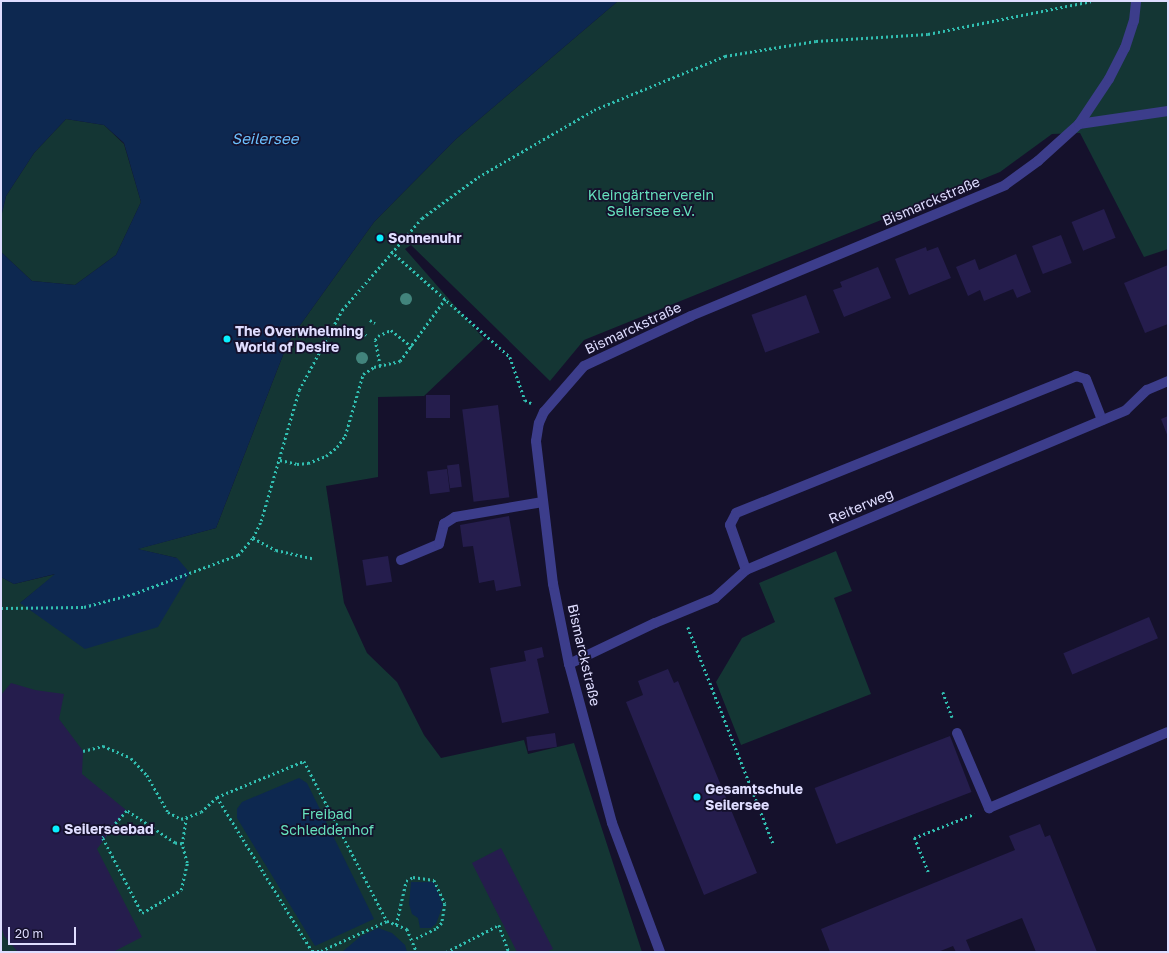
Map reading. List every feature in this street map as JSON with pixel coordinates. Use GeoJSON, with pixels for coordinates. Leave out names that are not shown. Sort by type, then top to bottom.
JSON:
{"type":"FeatureCollection","features":[{"type":"Feature","properties":{"kind":"street","name":"Bismarckstraße"},"geometry":{"type":"LineString","coordinates":[[660,952],[612,823],[569,664],[553,584],[536,441],[539,423],[544,412],[584,366],[691,316],[1005,185],[1038,161],[1079,124],[1109,79],[1125,48],[1134,21],[1136,1]]}},
{"type":"Feature","properties":{"kind":"street"},"geometry":{"type":"LineString","coordinates":[[1079,124],[1168,111]]}},
{"type":"Feature","properties":{"kind":"street"},"geometry":{"type":"LineString","coordinates":[[746,570],[730,525],[736,513],[1076,376],[1086,380],[1102,420]]}},
{"type":"Feature","properties":{"kind":"street","name":"Reiterweg"},"geometry":{"type":"LineString","coordinates":[[569,664],[655,623],[715,598],[746,570],[1126,410],[1147,390],[1168,381]]}},
{"type":"Feature","properties":{"kind":"street"},"geometry":{"type":"LineString","coordinates":[[401,560],[439,544],[444,524],[455,517],[543,502]]}},
{"type":"Feature","properties":{"kind":"street"},"geometry":{"type":"LineString","coordinates":[[957,733],[989,808],[1168,732]]}},
{"type":"Feature","properties":{"kind":"path"},"geometry":{"type":"LineString","coordinates":[[1,608],[84,607],[133,594],[238,555],[253,538],[261,522],[299,390],[342,310],[391,251],[422,218],[478,177],[594,110],[725,56],[816,41],[928,34],[1091,1]]}},
{"type":"Feature","properties":{"kind":"path"},"geometry":{"type":"LineString","coordinates":[[391,251],[510,357],[525,400],[544,412]]}},
{"type":"Feature","properties":{"kind":"path"},"geometry":{"type":"LineString","coordinates":[[280,460],[297,464],[308,463],[326,456],[337,448],[347,430],[360,378],[368,370],[400,361],[412,347],[445,299]]}},
{"type":"Feature","properties":{"kind":"path"},"geometry":{"type":"LineString","coordinates":[[370,320],[375,324]]}},
{"type":"Feature","properties":{"kind":"path"},"geometry":{"type":"LineString","coordinates":[[380,366],[375,340],[378,336],[391,330],[412,347]]}},
{"type":"Feature","properties":{"kind":"path"},"geometry":{"type":"LineString","coordinates":[[362,331],[366,335]]}},
{"type":"Feature","properties":{"kind":"path"},"geometry":{"type":"LineString","coordinates":[[253,538],[276,550],[312,558]]}},
{"type":"Feature","properties":{"kind":"path"},"geometry":{"type":"LineString","coordinates":[[682,612],[773,843]]}},
{"type":"Feature","properties":{"kind":"path"},"geometry":{"type":"LineString","coordinates":[[943,692],[957,733]]}},
{"type":"Feature","properties":{"kind":"path"},"geometry":{"type":"LineString","coordinates":[[82,751],[103,746],[131,758],[147,775],[168,812],[181,819],[201,812],[216,797],[304,761],[387,921],[407,929],[417,952]]}},
{"type":"Feature","properties":{"kind":"path"},"geometry":{"type":"LineString","coordinates":[[216,797],[312,951],[321,951],[387,921]]}},
{"type":"Feature","properties":{"kind":"path"},"geometry":{"type":"LineString","coordinates":[[928,872],[914,838],[989,808]]}},
{"type":"Feature","properties":{"kind":"path"},"geometry":{"type":"LineString","coordinates":[[182,844],[175,844],[127,811],[103,838],[142,913],[181,890],[187,863],[182,844],[186,818]]}},
{"type":"Feature","properties":{"kind":"path"},"geometry":{"type":"LineString","coordinates":[[396,925],[406,881],[413,876],[434,880],[445,904],[442,923],[436,929],[413,940]]}},
{"type":"Feature","properties":{"kind":"path"},"geometry":{"type":"LineString","coordinates":[[446,952],[499,925],[509,952]]}},
{"type":"Feature","properties":{"kind":"green space"},"geometry":{"type":"Polygon","coordinates":[[[618,1],[1168,1],[1168,249],[1144,257],[1080,133],[1052,134],[1000,172],[584,340],[550,381],[411,245],[405,249],[484,339],[424,396],[378,397],[378,477],[326,486],[344,603],[367,653],[397,682],[424,735],[441,758],[524,740],[528,754],[574,743],[642,952],[1,952],[1,577],[14,584],[56,574],[20,603],[177,558],[137,549],[216,528],[288,342],[374,222],[456,139],[618,1]]]}},
{"type":"Feature","properties":{"kind":"green space"},"geometry":{"type":"Polygon","coordinates":[[[66,119],[104,125],[124,144],[141,202],[116,255],[75,285],[32,281],[1,252],[1,217],[6,196],[34,153],[66,119]]]}},
{"type":"Feature","properties":{"kind":"green space"},"geometry":{"type":"Polygon","coordinates":[[[836,551],[852,591],[834,598],[871,694],[741,745],[716,682],[742,638],[775,622],[759,583],[836,551]]]}},
{"type":"Feature","properties":{"kind":"water","name":"Seilersee"},"geometry":{"type":"Polygon","coordinates":[[[1,1],[618,1],[456,139],[374,222],[288,342],[216,528],[138,549],[177,558],[190,573],[158,627],[85,649],[20,603],[55,574],[14,584],[1,577],[1,252],[32,281],[75,285],[116,255],[141,202],[124,143],[104,125],[66,119],[34,153],[6,196],[1,217],[1,1]]]}},
{"type":"Feature","properties":{"kind":"water"},"geometry":{"type":"Polygon","coordinates":[[[299,778],[307,783],[374,919],[315,946],[237,818],[237,809],[242,802],[299,778]]]}},
{"type":"Feature","properties":{"kind":"water"},"geometry":{"type":"Polygon","coordinates":[[[411,882],[434,882],[443,905],[436,924],[431,928],[420,928],[418,918],[412,914],[409,904],[411,882]]]}},
{"type":"Feature","properties":{"kind":"water"},"geometry":{"type":"Polygon","coordinates":[[[378,928],[392,933],[405,945],[407,952],[342,952],[361,936],[378,928]]]}},
{"type":"Feature","properties":{"kind":"building"},"geometry":{"type":"Polygon","coordinates":[[[1104,209],[1116,238],[1083,251],[1072,222],[1104,209]]]}},
{"type":"Feature","properties":{"kind":"building"},"geometry":{"type":"Polygon","coordinates":[[[1061,235],[1072,263],[1043,274],[1032,246],[1061,235]]]}},
{"type":"Feature","properties":{"kind":"building"},"geometry":{"type":"Polygon","coordinates":[[[926,247],[927,251],[938,247],[951,278],[909,295],[895,259],[926,247]]]}},
{"type":"Feature","properties":{"kind":"building"},"geometry":{"type":"Polygon","coordinates":[[[1016,254],[1031,292],[1017,298],[1013,289],[984,301],[980,290],[968,296],[956,267],[975,259],[979,270],[1016,254]]]}},
{"type":"Feature","properties":{"kind":"building"},"geometry":{"type":"Polygon","coordinates":[[[1168,265],[1168,324],[1145,333],[1124,283],[1168,265]]]}},
{"type":"Feature","properties":{"kind":"building"},"geometry":{"type":"Polygon","coordinates":[[[878,267],[891,298],[844,317],[833,290],[842,287],[840,282],[878,267]]]}},
{"type":"Feature","properties":{"kind":"building"},"geometry":{"type":"Polygon","coordinates":[[[806,295],[820,333],[765,352],[751,315],[806,295]]]}},
{"type":"Feature","properties":{"kind":"building"},"geometry":{"type":"Polygon","coordinates":[[[426,395],[450,395],[450,418],[426,418],[426,395]]]}},
{"type":"Feature","properties":{"kind":"building"},"geometry":{"type":"Polygon","coordinates":[[[498,405],[509,497],[474,502],[462,409],[498,405]]]}},
{"type":"Feature","properties":{"kind":"building"},"geometry":{"type":"Polygon","coordinates":[[[1168,416],[1168,437],[1161,419],[1168,416]]]}},
{"type":"Feature","properties":{"kind":"building"},"geometry":{"type":"Polygon","coordinates":[[[459,464],[462,487],[450,488],[447,465],[459,464]]]}},
{"type":"Feature","properties":{"kind":"building"},"geometry":{"type":"Polygon","coordinates":[[[447,469],[450,492],[430,494],[427,471],[447,469]]]}},
{"type":"Feature","properties":{"kind":"building"},"geometry":{"type":"Polygon","coordinates":[[[509,516],[521,586],[496,591],[494,580],[479,583],[473,546],[463,547],[460,525],[509,516]]]}},
{"type":"Feature","properties":{"kind":"building"},"geometry":{"type":"Polygon","coordinates":[[[388,556],[392,582],[366,586],[362,560],[388,556]]]}},
{"type":"Feature","properties":{"kind":"building"},"geometry":{"type":"Polygon","coordinates":[[[1149,617],[1158,638],[1072,675],[1063,653],[1149,617]]]}},
{"type":"Feature","properties":{"kind":"building"},"geometry":{"type":"Polygon","coordinates":[[[542,647],[544,657],[537,659],[549,713],[502,723],[490,668],[526,661],[524,651],[542,647]]]}},
{"type":"Feature","properties":{"kind":"building"},"geometry":{"type":"Polygon","coordinates":[[[668,669],[674,683],[678,681],[757,873],[704,895],[626,702],[643,695],[638,681],[668,669]]]}},
{"type":"Feature","properties":{"kind":"building","name":"Seilerseebad"},"geometry":{"type":"Polygon","coordinates":[[[11,683],[35,690],[64,694],[59,719],[83,751],[82,774],[126,810],[97,849],[142,937],[113,952],[18,952],[4,936],[1,926],[1,695],[11,683]]]}},
{"type":"Feature","properties":{"kind":"building"},"geometry":{"type":"Polygon","coordinates":[[[555,733],[557,747],[528,751],[526,737],[555,733]]]}},
{"type":"Feature","properties":{"kind":"building"},"geometry":{"type":"Polygon","coordinates":[[[950,736],[972,792],[836,844],[815,788],[950,736]]]}},
{"type":"Feature","properties":{"kind":"building"},"geometry":{"type":"Polygon","coordinates":[[[1040,824],[1045,837],[1050,835],[1097,952],[1036,952],[1022,918],[966,940],[971,952],[956,952],[953,946],[938,952],[830,952],[821,929],[1015,850],[1009,836],[1040,824]]]}},
{"type":"Feature","properties":{"kind":"building"},"geometry":{"type":"Polygon","coordinates":[[[501,848],[553,949],[546,952],[517,952],[472,863],[501,848]]]}},
{"type":"Feature","properties":{"kind":"place","name":"Sonnenuhr"},"geometry":{"type":"Point","coordinates":[380,238]}},
{"type":"Feature","properties":{"kind":"place","name":"The Overwhelming World of Desire"},"geometry":{"type":"Point","coordinates":[227,339]}},
{"type":"Feature","properties":{"kind":"place","name":"Gesamtschule Seilersee"},"geometry":{"type":"Point","coordinates":[697,797]}},
{"type":"Feature","properties":{"kind":"place","name":"Seilerseebad"},"geometry":{"type":"Point","coordinates":[56,829]}},
{"type":"Feature","properties":{"kind":"park label","name":"Kleingärtnerverein Seilersee e.V."},"geometry":{"type":"Point","coordinates":[651,204]}},
{"type":"Feature","properties":{"kind":"park label","name":"Freibad Schleddenhof"},"geometry":{"type":"Point","coordinates":[327,822]}}]}
